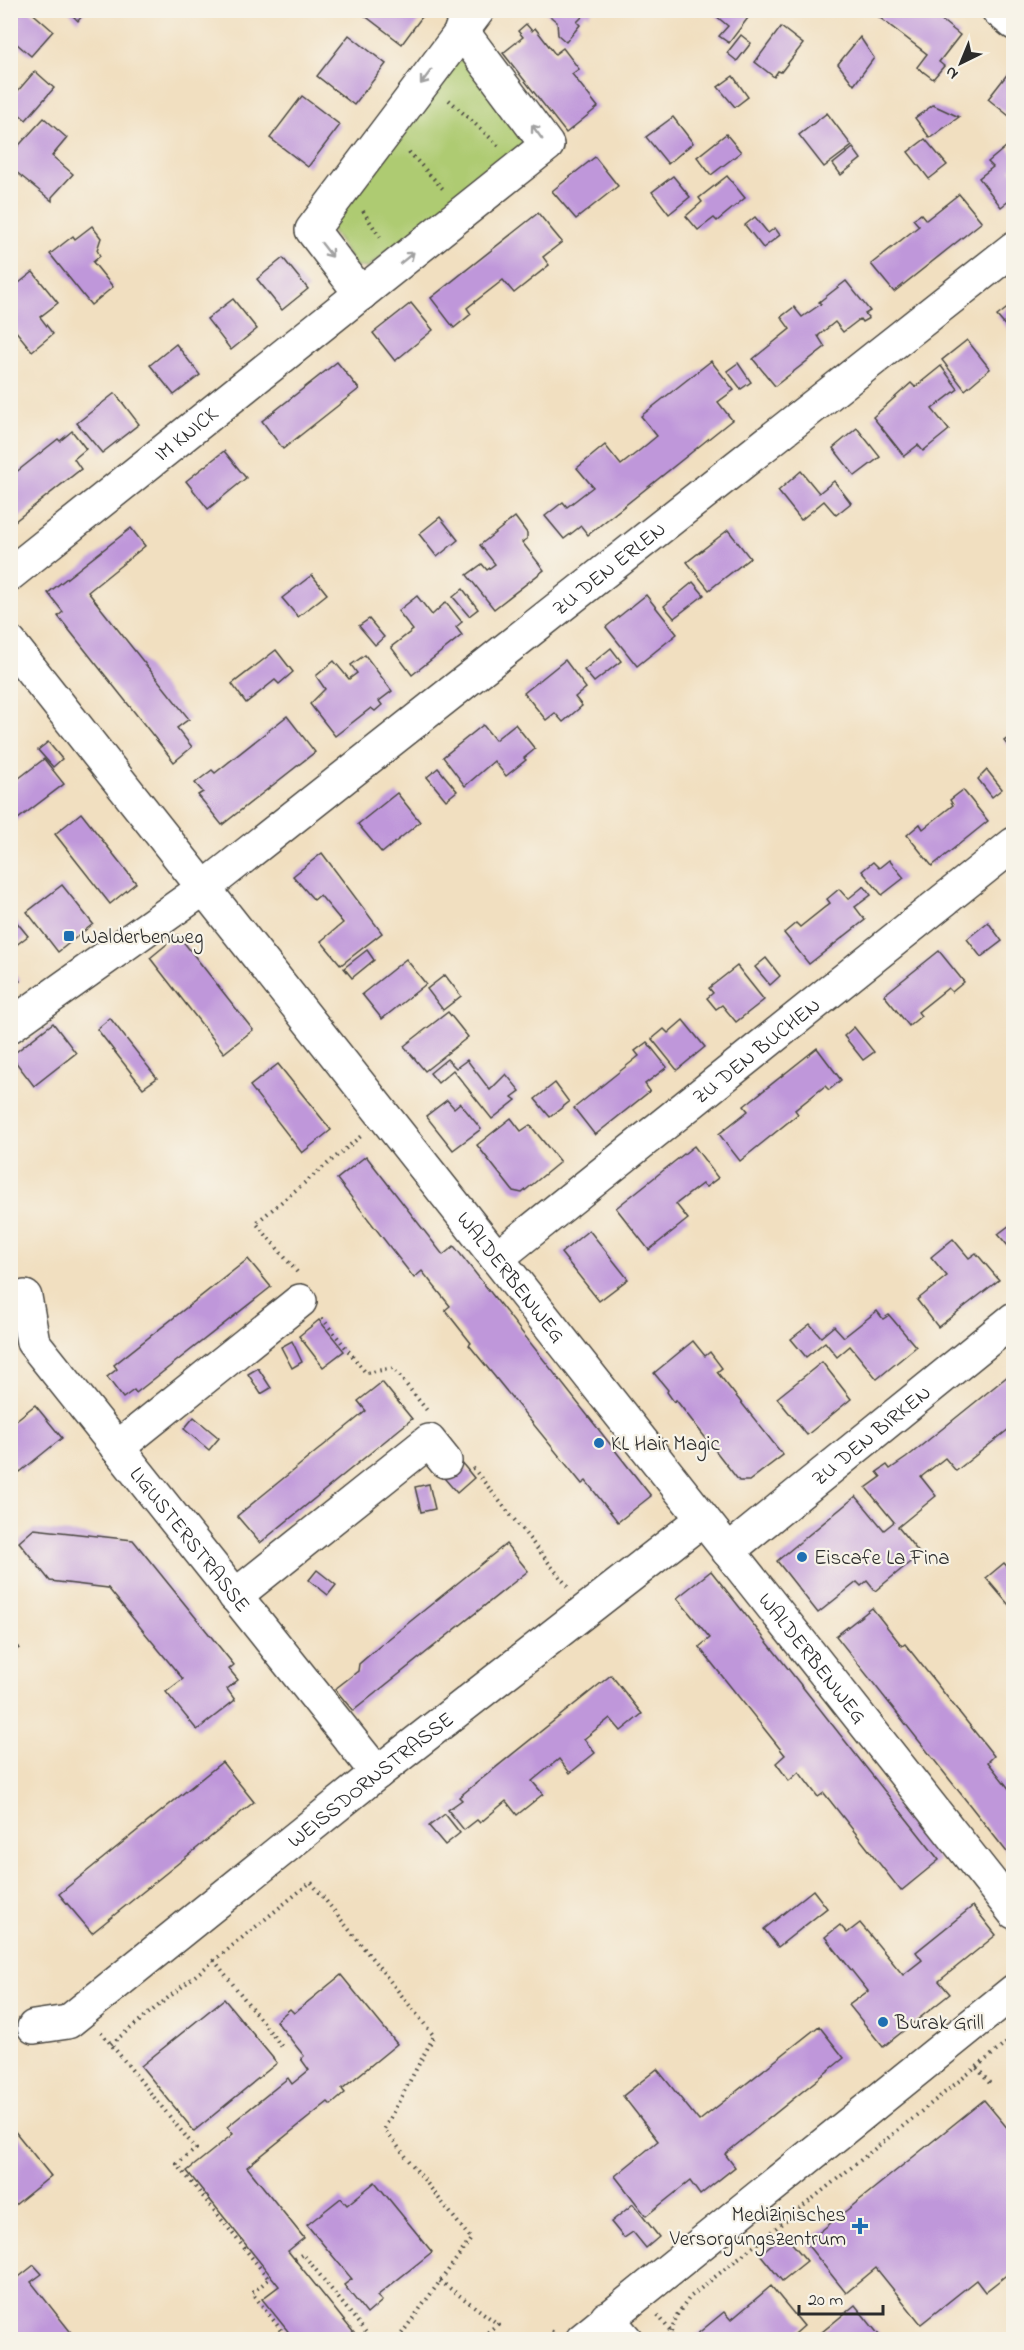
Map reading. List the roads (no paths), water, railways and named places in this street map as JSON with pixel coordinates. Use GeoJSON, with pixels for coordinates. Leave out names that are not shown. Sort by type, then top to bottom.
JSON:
{"type":"FeatureCollection","features":[{"type":"Feature","properties":{"kind":"street"},"geometry":{"type":"LineString","coordinates":[[998,10],[1014,23]]}},
{"type":"Feature","properties":{"kind":"street","name":"IM KNICK"},"geometry":{"type":"LineString","coordinates":[[10,574],[362,294],[547,145],[470,20],[312,230],[362,294]]}},
{"type":"Feature","properties":{"kind":"street","name":"ZU DEN ERLEN"},"geometry":{"type":"LineString","coordinates":[[10,1026],[204,888],[1014,248]]}},
{"type":"Feature","properties":{"kind":"street","name":"WALDERBENWEG"},"geometry":{"type":"LineString","coordinates":[[10,643],[1014,1912]]}},
{"type":"Feature","properties":{"kind":"street","name":"ZU DEN BUCHEN"},"geometry":{"type":"LineString","coordinates":[[497,1258],[1014,844]]}},
{"type":"Feature","properties":{"kind":"street","name":"LIGUSTERSTRASSE"},"geometry":{"type":"LineString","coordinates":[[26,1297],[33,1342],[377,1773]]}},
{"type":"Feature","properties":{"kind":"street"},"geometry":{"type":"LineString","coordinates":[[117,1448],[303,1299]]}},
{"type":"Feature","properties":{"kind":"street","name":"ZU DEN BIRKEN"},"geometry":{"type":"LineString","coordinates":[[728,1551],[1014,1318]]}},
{"type":"Feature","properties":{"kind":"street"},"geometry":{"type":"LineString","coordinates":[[235,1596],[449,1456]]}},
{"type":"Feature","properties":{"kind":"street","name":"WEISSDORNSTRASSE"},"geometry":{"type":"LineString","coordinates":[[34,2026],[68,2022],[377,1773],[703,1519]]}},
{"type":"Feature","properties":{"kind":"street"},"geometry":{"type":"LineString","coordinates":[[582,2340],[616,2329],[1014,1991]]}},
{"type":"Feature","properties":{"kind":"place","name":"Walderbenweg"},"geometry":{"type":"Point","coordinates":[69,936]}},
{"type":"Feature","properties":{"kind":"place","name":"KL Hair Magic"},"geometry":{"type":"Point","coordinates":[599,1443]}},
{"type":"Feature","properties":{"kind":"place","name":"Eiscafe La Fina"},"geometry":{"type":"Point","coordinates":[802,1557]}},
{"type":"Feature","properties":{"kind":"place","name":"Burak Grill"},"geometry":{"type":"Point","coordinates":[883,2022]}},
{"type":"Feature","properties":{"kind":"place","name":"Medizinisches Versorgungszentrum"},"geometry":{"type":"Point","coordinates":[860,2226]}}]}
